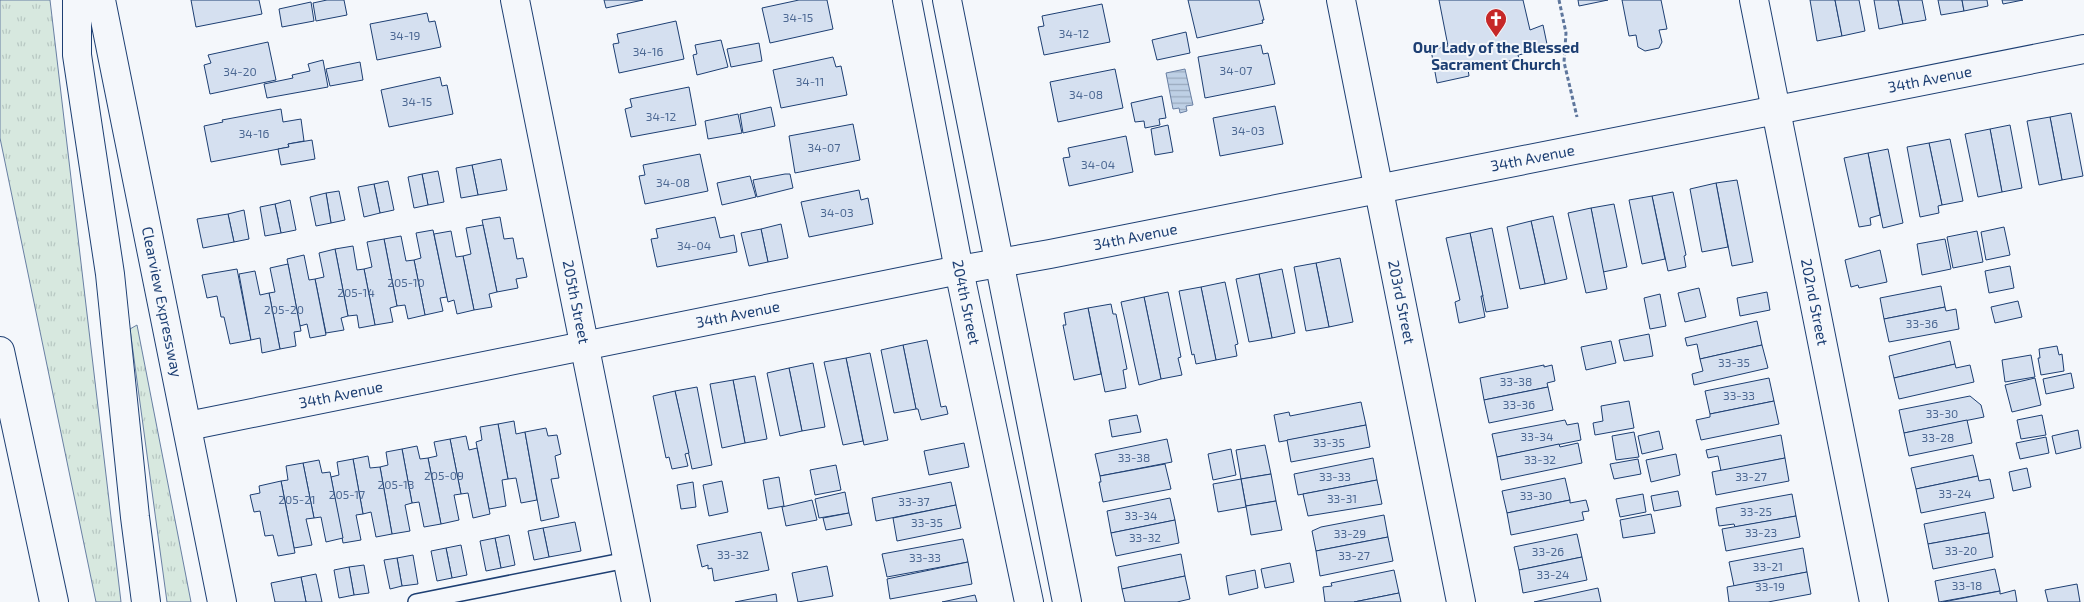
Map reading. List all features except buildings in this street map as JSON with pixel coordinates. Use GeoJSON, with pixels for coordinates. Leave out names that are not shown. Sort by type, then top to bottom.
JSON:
{"type":"FeatureCollection","features":[{"type":"Feature","properties":{"kind":"main road"},"geometry":{"type":"LineString","coordinates":[[77,0],[77,55],[110,274],[135,517],[146,602]]}},
{"type":"Feature","properties":{"kind":"main road","name":"Clearview Expressway"},"geometry":{"type":"LineString","coordinates":[[101,0],[222,602]]}},
{"type":"Feature","properties":{"kind":"main road","name":"205th Street"},"geometry":{"type":"LineString","coordinates":[[515,0],[636,602]]}},
{"type":"Feature","properties":{"kind":"main road","name":"204th Street"},"geometry":{"type":"LineString","coordinates":[[907,0],[959,270],[1030,602]]}},
{"type":"Feature","properties":{"kind":"main road"},"geometry":{"type":"LineString","coordinates":[[947,0],[1066,602]]}},
{"type":"Feature","properties":{"kind":"main road","name":"203rd Street"},"geometry":{"type":"LineString","coordinates":[[1341,0],[1462,602]]}},
{"type":"Feature","properties":{"kind":"main road","name":"202nd Street"},"geometry":{"type":"LineString","coordinates":[[1754,0],[1874,602]]}},
{"type":"Feature","properties":{"kind":"main road","name":"34th Avenue"},"geometry":{"type":"LineString","coordinates":[[188,426],[959,270],[998,264],[2084,49]]}},
{"type":"Feature","properties":{"kind":"main road"},"geometry":{"type":"LineString","coordinates":[[0,351],[54,602]]}},
{"type":"Feature","properties":{"kind":"lane"},"geometry":{"type":"LineString","coordinates":[[416,602],[627,560]]}},
{"type":"Feature","properties":{"kind":"path"},"geometry":{"type":"LineString","coordinates":[[1559,0],[1566,33],[1564,62],[1578,120]]}},
{"type":"Feature","properties":{"kind":"green space"},"geometry":{"type":"Polygon","coordinates":[[[0,0],[50,0],[121,602],[96,602],[0,138],[0,0]]]}},
{"type":"Feature","properties":{"kind":"green space"},"geometry":{"type":"Polygon","coordinates":[[[137,325],[191,602],[167,602],[130,329],[137,325]]]}},
{"type":"Feature","properties":{"kind":"water"},"geometry":{"type":"Polygon","coordinates":[[[1185,69],[1193,105],[1186,106],[1187,111],[1180,113],[1179,108],[1173,109],[1166,73],[1185,69]]]}},
{"type":"Feature","properties":{"kind":"place","name":"Our Lady of the Blessed Sacrament Church"},"geometry":{"type":"Point","coordinates":[1496,38]}}]}
